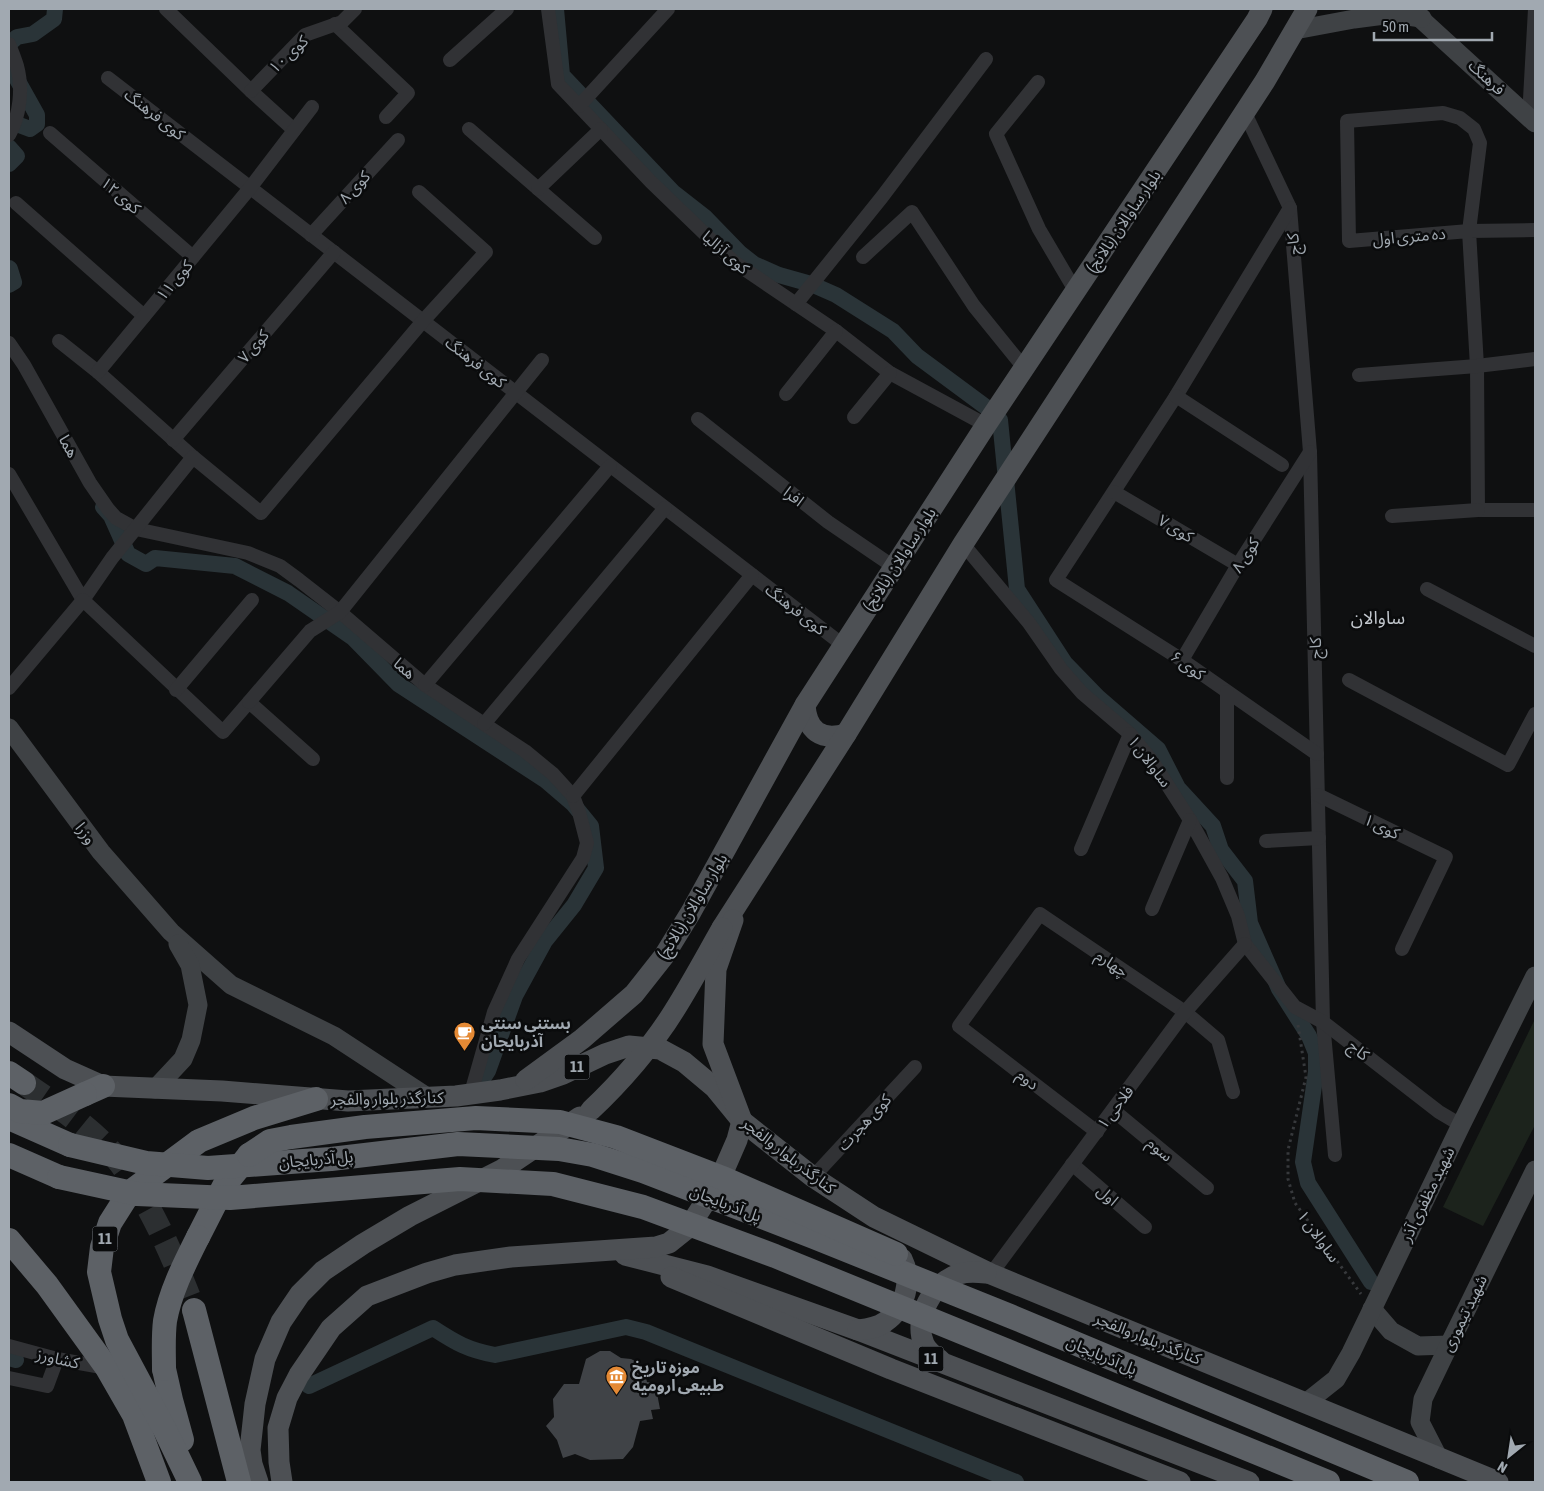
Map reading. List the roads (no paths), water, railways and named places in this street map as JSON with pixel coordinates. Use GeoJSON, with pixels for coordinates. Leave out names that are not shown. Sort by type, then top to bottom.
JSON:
{"type":"FeatureCollection","features":[{"type":"Feature","properties":{"kind":"highway"},"geometry":{"type":"LineString","coordinates":[[9,1105],[20,1110],[44,1113],[94,1090]]}},
{"type":"Feature","properties":{"kind":"highway","name":"11"},"geometry":{"type":"LineString","coordinates":[[190,1482],[165,1430],[117,1340],[110,1319],[100,1272],[102,1247],[110,1223],[129,1193],[199,1141],[254,1118],[316,1098]]}},
{"type":"Feature","properties":{"kind":"highway","name":"پل آذربایجان"},"geometry":{"type":"LineString","coordinates":[[9,1118],[70,1145],[146,1164],[208,1168],[331,1159],[458,1144],[560,1149],[593,1155],[643,1171],[1010,1316],[1407,1482]]}},
{"type":"Feature","properties":{"kind":"highway"},"geometry":{"type":"LineString","coordinates":[[194,1482],[170,1400],[164,1369],[163,1344],[165,1320],[188,1257],[224,1186],[249,1155],[270,1141],[290,1136],[436,1120],[476,1118],[560,1122],[616,1137],[734,1182],[910,1260],[1010,1316]]}},
{"type":"Feature","properties":{"kind":"highway","name":"پل آذربایجان"},"geometry":{"type":"LineString","coordinates":[[9,1155],[59,1177],[137,1194],[230,1198],[460,1179],[553,1184],[571,1188],[643,1207],[775,1256],[1328,1482]]}},
{"type":"Feature","properties":{"kind":"highway"},"geometry":{"type":"LineString","coordinates":[[9,1240],[47,1285],[107,1368],[134,1414],[159,1482]]}},
{"type":"Feature","properties":{"kind":"highway"},"geometry":{"type":"LineString","coordinates":[[194,1310],[248,1476]]}},
{"type":"Feature","properties":{"kind":"main road","name":"بلوار ساوالان (بالانج)"},"geometry":{"type":"LineString","coordinates":[[518,1086],[582,1039],[634,994],[664,956],[691,912],[805,705],[986,426],[1262,9]]}},
{"type":"Feature","properties":{"kind":"main road"},"geometry":{"type":"LineString","coordinates":[[248,1476],[255,1404],[265,1359],[281,1322],[300,1294],[323,1271],[363,1244],[410,1216],[503,1169],[590,1110],[609,1093],[635,1063],[673,1012],[722,928],[846,734],[963,544],[1244,113],[1307,9]]}},
{"type":"Feature","properties":{"kind":"main road"},"geometry":{"type":"LineString","coordinates":[[805,705],[806,718],[812,728],[822,735],[834,737],[846,734]]}},
{"type":"Feature","properties":{"kind":"main road"},"geometry":{"type":"LineString","coordinates":[[608,1251],[656,1247],[669,1243],[689,1227],[720,1179],[737,1140],[742,1121],[713,1044],[716,969],[739,902]]}},
{"type":"Feature","properties":{"kind":"main road","name":"کنارگذر بلوار والفجر"},"geometry":{"type":"LineString","coordinates":[[9,1032],[65,1068],[94,1090],[222,1091],[348,1101],[456,1096],[518,1086],[540,1082],[563,1074],[604,1054],[629,1046],[660,1049],[684,1062],[715,1088],[742,1121],[813,1177],[874,1217],[991,1274],[1307,1402],[1439,1459],[1498,1482]]}},
{"type":"Feature","properties":{"kind":"main road","name":"11"},"geometry":{"type":"LineString","coordinates":[[858,1330],[873,1328],[884,1323],[900,1308],[907,1288],[906,1268],[895,1246],[874,1217]]}},
{"type":"Feature","properties":{"kind":"main road"},"geometry":{"type":"LineString","coordinates":[[608,1251],[891,1369],[1180,1482]]}},
{"type":"Feature","properties":{"kind":"main road","name":"11"},"geometry":{"type":"LineString","coordinates":[[280,1476],[278,1428],[287,1398],[299,1375],[331,1328],[367,1296],[426,1273],[455,1265],[512,1258],[608,1251],[707,1276],[858,1330],[1249,1482]]}},
{"type":"Feature","properties":{"kind":"main road"},"geometry":{"type":"LineString","coordinates":[[946,1365],[931,1354],[921,1336],[923,1314],[929,1299],[947,1280],[958,1274],[971,1271],[991,1274]]}},
{"type":"Feature","properties":{"kind":"street"},"geometry":{"type":"LineString","coordinates":[[166,9],[250,91],[294,130]]}},
{"type":"Feature","properties":{"kind":"street","name":"کوی ۱۰"},"geometry":{"type":"LineString","coordinates":[[250,91],[305,35],[342,22],[354,9]]}},
{"type":"Feature","properties":{"kind":"street"},"geometry":{"type":"LineString","coordinates":[[450,60],[507,9]]}},
{"type":"Feature","properties":{"kind":"street","name":"کوی آزالیا"},"geometry":{"type":"LineString","coordinates":[[549,9],[558,84],[651,182],[734,262],[836,331],[890,373],[986,426]]}},
{"type":"Feature","properties":{"kind":"street"},"geometry":{"type":"LineString","coordinates":[[579,106],[668,9]]}},
{"type":"Feature","properties":{"kind":"street"},"geometry":{"type":"LineString","coordinates":[[1532,120],[1535,9]]}},
{"type":"Feature","properties":{"kind":"street","name":"فرهنگ"},"geometry":{"type":"LineString","coordinates":[[1295,30],[1354,19],[1416,13],[1532,120]]}},
{"type":"Feature","properties":{"kind":"street"},"geometry":{"type":"LineString","coordinates":[[335,24],[408,93],[386,117]]}},
{"type":"Feature","properties":{"kind":"street"},"geometry":{"type":"LineString","coordinates":[[9,44],[17,66],[20,83],[17,113],[9,135]]}},
{"type":"Feature","properties":{"kind":"street"},"geometry":{"type":"LineString","coordinates":[[796,304],[882,197],[986,59]]}},
{"type":"Feature","properties":{"kind":"street","name":"کوی فرهنگ"},"geometry":{"type":"LineString","coordinates":[[108,78],[843,645]]}},
{"type":"Feature","properties":{"kind":"street"},"geometry":{"type":"LineString","coordinates":[[1038,82],[996,134],[1039,228],[1076,292]]}},
{"type":"Feature","properties":{"kind":"street","name":"کوی ۱۱"},"geometry":{"type":"LineString","coordinates":[[98,372],[250,188],[312,107]]}},
{"type":"Feature","properties":{"kind":"street","name":"کاج"},"geometry":{"type":"LineString","coordinates":[[1244,113],[1290,208],[1310,452],[1323,1022],[1439,1112],[1461,1125]]}},
{"type":"Feature","properties":{"kind":"street","name":"ده متری اول"},"geometry":{"type":"LineString","coordinates":[[1469,231],[1480,143],[1474,129],[1460,118],[1443,113],[1347,121],[1349,241],[1469,231],[1535,230]]}},
{"type":"Feature","properties":{"kind":"street"},"geometry":{"type":"LineString","coordinates":[[469,129],[596,238]]}},
{"type":"Feature","properties":{"kind":"street"},"geometry":{"type":"LineString","coordinates":[[538,188],[601,129]]}},
{"type":"Feature","properties":{"kind":"street","name":"کوی ۱۲"},"geometry":{"type":"LineString","coordinates":[[50,133],[193,257]]}},
{"type":"Feature","properties":{"kind":"street","name":"کوی ۸"},"geometry":{"type":"LineString","coordinates":[[311,235],[398,140]]}},
{"type":"Feature","properties":{"kind":"street"},"geometry":{"type":"LineString","coordinates":[[59,341],[98,372],[173,440],[261,513],[422,321],[486,252],[419,192]]}},
{"type":"Feature","properties":{"kind":"street"},"geometry":{"type":"LineString","coordinates":[[16,203],[144,316]]}},
{"type":"Feature","properties":{"kind":"street"},"geometry":{"type":"LineString","coordinates":[[1114,492],[1176,396],[1290,208]]}},
{"type":"Feature","properties":{"kind":"street"},"geometry":{"type":"LineString","coordinates":[[863,257],[912,212],[974,306],[1025,369]]}},
{"type":"Feature","properties":{"kind":"street"},"geometry":{"type":"LineString","coordinates":[[1469,231],[1476,366],[1478,510]]}},
{"type":"Feature","properties":{"kind":"street","name":"کوی ۷"},"geometry":{"type":"LineString","coordinates":[[173,440],[334,252]]}},
{"type":"Feature","properties":{"kind":"street"},"geometry":{"type":"LineString","coordinates":[[786,394],[836,331]]}},
{"type":"Feature","properties":{"kind":"street","name":"هما"},"geometry":{"type":"LineString","coordinates":[[9,343],[24,365],[75,457],[108,509],[116,518],[136,529],[248,552],[280,566],[340,612],[425,685],[525,751],[553,774],[573,796],[587,843],[583,858],[518,959],[494,1012],[471,1093]]}},
{"type":"Feature","properties":{"kind":"street"},"geometry":{"type":"LineString","coordinates":[[1359,375],[1476,366],[1535,359]]}},
{"type":"Feature","properties":{"kind":"street"},"geometry":{"type":"LineString","coordinates":[[9,474],[82,600],[223,732],[310,632],[340,612],[542,360]]}},
{"type":"Feature","properties":{"kind":"street"},"geometry":{"type":"LineString","coordinates":[[854,417],[890,373]]}},
{"type":"Feature","properties":{"kind":"street"},"geometry":{"type":"LineString","coordinates":[[1176,396],[1282,465]]}},
{"type":"Feature","properties":{"kind":"street","name":"افرا"},"geometry":{"type":"LineString","coordinates":[[698,419],[828,522],[894,567]]}},
{"type":"Feature","properties":{"kind":"street","name":"کوی ۸"},"geometry":{"type":"LineString","coordinates":[[1182,660],[1238,565],[1310,452]]}},
{"type":"Feature","properties":{"kind":"street"},"geometry":{"type":"LineString","coordinates":[[9,688],[82,600],[112,558],[193,456]]}},
{"type":"Feature","properties":{"kind":"street"},"geometry":{"type":"LineString","coordinates":[[425,685],[610,466]]}},
{"type":"Feature","properties":{"kind":"street","name":"کوی ۷"},"geometry":{"type":"LineString","coordinates":[[1114,492],[1238,565]]}},
{"type":"Feature","properties":{"kind":"street","name":"کوی ۶"},"geometry":{"type":"LineString","coordinates":[[1114,492],[1056,580],[1182,660],[1317,754]]}},
{"type":"Feature","properties":{"kind":"street"},"geometry":{"type":"LineString","coordinates":[[484,724],[665,508]]}},
{"type":"Feature","properties":{"kind":"street"},"geometry":{"type":"LineString","coordinates":[[1392,516],[1478,510],[1535,510]]}},
{"type":"Feature","properties":{"kind":"street","name":"ساوالان ۱"},"geometry":{"type":"LineString","coordinates":[[963,544],[1029,623],[1061,669],[1082,693],[1130,734],[1152,760],[1190,820],[1222,878],[1238,916],[1245,944],[1295,1007],[1323,1022]]}},
{"type":"Feature","properties":{"kind":"street"},"geometry":{"type":"LineString","coordinates":[[573,796],[752,575]]}},
{"type":"Feature","properties":{"kind":"street"},"geometry":{"type":"LineString","coordinates":[[1427,589],[1535,646]]}},
{"type":"Feature","properties":{"kind":"street"},"geometry":{"type":"LineString","coordinates":[[176,690],[252,600]]}},
{"type":"Feature","properties":{"kind":"street"},"geometry":{"type":"LineString","coordinates":[[1349,680],[1508,765],[1535,714]]}},
{"type":"Feature","properties":{"kind":"street"},"geometry":{"type":"LineString","coordinates":[[1227,692],[1227,778]]}},
{"type":"Feature","properties":{"kind":"street"},"geometry":{"type":"LineString","coordinates":[[249,702],[314,759]]}},
{"type":"Feature","properties":{"kind":"street","name":"وزرا"},"geometry":{"type":"LineString","coordinates":[[9,728],[101,852],[171,932]]}},
{"type":"Feature","properties":{"kind":"street"},"geometry":{"type":"LineString","coordinates":[[1081,849],[1130,734]]}},
{"type":"Feature","properties":{"kind":"street","name":"کوی ۱"},"geometry":{"type":"LineString","coordinates":[[1318,795],[1446,858],[1402,949]]}},
{"type":"Feature","properties":{"kind":"street"},"geometry":{"type":"LineString","coordinates":[[1152,909],[1190,820]]}},
{"type":"Feature","properties":{"kind":"street"},"geometry":{"type":"LineString","coordinates":[[1266,841],[1319,838]]}},
{"type":"Feature","properties":{"kind":"street","name":"چهارم"},"geometry":{"type":"LineString","coordinates":[[959,1026],[1040,914],[1185,1012],[1218,1040],[1234,1092]]}},
{"type":"Feature","properties":{"kind":"street"},"geometry":{"type":"LineString","coordinates":[[155,1089],[183,1060],[192,1040],[198,1005],[190,965],[171,932]]}},
{"type":"Feature","properties":{"kind":"street"},"geometry":{"type":"LineString","coordinates":[[171,932],[231,985],[334,1036],[427,1097]]}},
{"type":"Feature","properties":{"kind":"street","name":"فلاحی ۱"},"geometry":{"type":"LineString","coordinates":[[991,1274],[1185,1012],[1245,944]]}},
{"type":"Feature","properties":{"kind":"street","name":"شهید مظفری آذر"},"geometry":{"type":"LineString","coordinates":[[1307,1402],[1336,1379],[1351,1354],[1535,976]]}},
{"type":"Feature","properties":{"kind":"street"},"geometry":{"type":"LineString","coordinates":[[1323,1022],[1335,1155]]}},
{"type":"Feature","properties":{"kind":"street","name":"دوم"},"geometry":{"type":"LineString","coordinates":[[959,1026],[1097,1132]]}},
{"type":"Feature","properties":{"kind":"street","name":"کوی هجرت"},"geometry":{"type":"LineString","coordinates":[[813,1177],[916,1067]]}},
{"type":"Feature","properties":{"kind":"street","name":"سوم"},"geometry":{"type":"LineString","coordinates":[[1114,1110],[1207,1188]]}},
{"type":"Feature","properties":{"kind":"street","name":"اول"},"geometry":{"type":"LineString","coordinates":[[1072,1164],[1145,1227]]}},
{"type":"Feature","properties":{"kind":"street","name":"شهید تیموری"},"geometry":{"type":"LineString","coordinates":[[1439,1459],[1420,1422],[1424,1399],[1449,1344],[1530,1193],[1535,1170]]}},
{"type":"Feature","properties":{"kind":"street"},"geometry":{"type":"LineString","coordinates":[[1372,1309],[1391,1331],[1418,1346],[1449,1344]]}},
{"type":"Feature","properties":{"kind":"street","name":"کشاورز"},"geometry":{"type":"LineString","coordinates":[[9,1346],[57,1359],[107,1368]]}},
{"type":"Feature","properties":{"kind":"street"},"geometry":{"type":"LineString","coordinates":[[9,1378],[47,1386],[57,1359]]}},
{"type":"Feature","properties":{"kind":"waterway"},"geometry":{"type":"LineString","coordinates":[[9,44],[17,37],[33,34],[54,19],[55,9]]}},
{"type":"Feature","properties":{"kind":"waterway"},"geometry":{"type":"LineString","coordinates":[[556,9],[562,75],[673,192],[705,217],[740,253],[754,264],[836,295],[893,331],[917,356],[994,413],[1000,420],[1017,589],[1065,663],[1098,697],[1158,749],[1178,788],[1213,826],[1221,850],[1245,881],[1250,923],[1279,989],[1309,1036],[1316,1053],[1316,1072],[1303,1162],[1308,1183],[1371,1282]]}},
{"type":"Feature","properties":{"kind":"waterway"},"geometry":{"type":"LineString","coordinates":[[9,65],[37,115],[37,124],[30,129],[14,123],[9,124]]}},
{"type":"Feature","properties":{"kind":"waterway"},"geometry":{"type":"LineString","coordinates":[[9,147],[17,156],[9,164]]}},
{"type":"Feature","properties":{"kind":"waterway"},"geometry":{"type":"LineString","coordinates":[[9,268],[14,282],[9,285]]}},
{"type":"Feature","properties":{"kind":"waterway"},"geometry":{"type":"LineString","coordinates":[[103,507],[111,516],[128,554],[146,564],[155,558],[235,566],[288,593],[353,638],[398,684],[545,780],[573,804],[591,826],[596,868],[574,905],[545,941],[515,996],[488,1071],[475,1091]]}},
{"type":"Feature","properties":{"kind":"waterway"},"geometry":{"type":"LineString","coordinates":[[309,1386],[433,1328],[462,1345],[495,1355],[626,1327],[646,1332],[1016,1482]]}},
{"type":"Feature","properties":{"kind":"waterway"},"geometry":{"type":"LineString","coordinates":[[9,1358],[16,1360]]}},
{"type":"Feature","properties":{"kind":"tunnel"},"geometry":{"type":"LineString","coordinates":[[24,1083],[63,1110],[100,1140],[121,1164],[153,1216],[171,1253],[194,1310]]}},
{"type":"Feature","properties":{"kind":"place","name":"بستنی سنتی آذربایجان"},"geometry":{"type":"Point","coordinates":[465,1051]}},
{"type":"Feature","properties":{"kind":"place","name":"موزه تاریخ طبیعی ارومیه"},"geometry":{"type":"Point","coordinates":[616,1395]}},
{"type":"Feature","properties":{"kind":"district","name":"ساوالان"},"geometry":{"type":"Point","coordinates":[1378,618]}}]}
